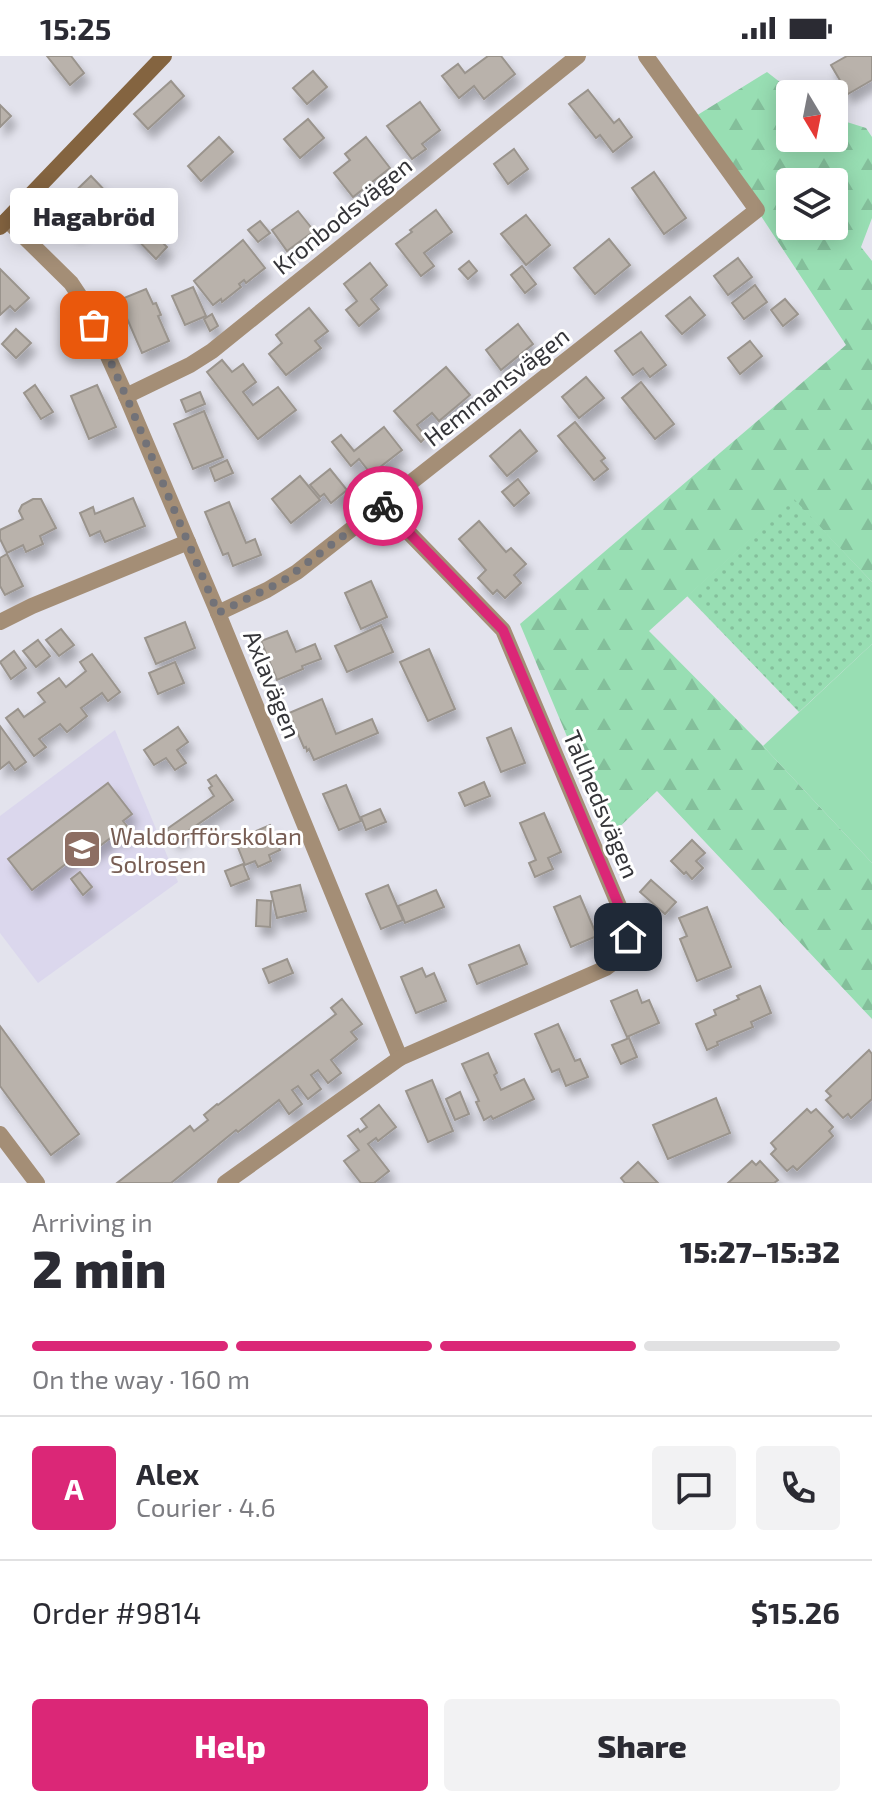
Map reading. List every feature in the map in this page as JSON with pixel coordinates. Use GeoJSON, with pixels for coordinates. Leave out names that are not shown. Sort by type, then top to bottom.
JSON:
{"type":"FeatureCollection","features":[{"type":"Feature","properties":{"kind":"street"},"geometry":{"type":"LineString","coordinates":[[4,223],[164,56]]}},
{"type":"Feature","properties":{"kind":"street","name":"Kronbodsvägen"},"geometry":{"type":"LineString","coordinates":[[126,396],[212,351],[578,56]]}},
{"type":"Feature","properties":{"kind":"street","name":"Hemmansvägen"},"geometry":{"type":"LineString","coordinates":[[218,613],[283,581],[383,506],[757,210],[646,56]]}},
{"type":"Feature","properties":{"kind":"street","name":"Axlavägen"},"geometry":{"type":"LineString","coordinates":[[4,223],[78,291],[218,613],[400,1058]]}},
{"type":"Feature","properties":{"kind":"street","name":"Tallhedsvägen"},"geometry":{"type":"LineString","coordinates":[[225,1183],[400,1058],[606,968],[626,949],[627,925],[503,630],[383,506]]}},
{"type":"Feature","properties":{"kind":"street"},"geometry":{"type":"LineString","coordinates":[[0,622],[188,542]]}},
{"type":"Feature","properties":{"kind":"street"},"geometry":{"type":"LineString","coordinates":[[0,1134],[37,1183]]}},
{"type":"Feature","properties":{"kind":"shaded area","name":"Waldorfförskolan Solrosen"},"geometry":{"type":"Polygon","coordinates":[[[115,730],[178,882],[38,983],[0,933],[0,816],[115,730]]]}},
{"type":"Feature","properties":{"kind":"green space"},"geometry":{"type":"Polygon","coordinates":[[[767,72],[777,80],[776,152],[848,152],[848,122],[866,128],[872,137],[872,218],[861,247],[872,261],[872,582],[794,500],[649,631],[763,746],[872,863],[872,1019],[657,791],[609,837],[520,624],[846,345],[777,240],[848,240],[848,168],[776,168],[776,239],[691,119],[767,72]]]}},
{"type":"Feature","properties":{"kind":"green space"},"geometry":{"type":"Polygon","coordinates":[[[794,499],[872,582],[872,644],[799,712],[687,596],[794,499]]]}},
{"type":"Feature","properties":{"kind":"green space"},"geometry":{"type":"Polygon","coordinates":[[[872,644],[872,863],[763,746],[872,644]]]}},
{"type":"Feature","properties":{"kind":"building"},"geometry":{"type":"Polygon","coordinates":[[[47,56],[71,56],[84,73],[70,85],[47,56]]]}},
{"type":"Feature","properties":{"kind":"building"},"geometry":{"type":"Polygon","coordinates":[[[488,56],[501,56],[515,74],[484,99],[474,86],[459,98],[442,76],[458,64],[465,73],[488,56]]]}},
{"type":"Feature","properties":{"kind":"building"},"geometry":{"type":"Polygon","coordinates":[[[847,56],[872,56],[872,80],[848,94],[848,80],[840,80],[831,65],[847,56]]]}},
{"type":"Feature","properties":{"kind":"building"},"geometry":{"type":"Polygon","coordinates":[[[313,71],[327,87],[307,104],[293,88],[313,71]]]}},
{"type":"Feature","properties":{"kind":"building"},"geometry":{"type":"Polygon","coordinates":[[[171,81],[184,96],[148,129],[134,114],[171,81]]]}},
{"type":"Feature","properties":{"kind":"building"},"geometry":{"type":"Polygon","coordinates":[[[588,90],[614,123],[619,119],[632,137],[613,152],[600,135],[596,138],[569,104],[588,90]]]}},
{"type":"Feature","properties":{"kind":"building"},"geometry":{"type":"Polygon","coordinates":[[[420,102],[440,130],[422,144],[426,149],[412,159],[387,126],[420,102]]]}},
{"type":"Feature","properties":{"kind":"building"},"geometry":{"type":"Polygon","coordinates":[[[0,105],[11,116],[0,127],[0,105]]]}},
{"type":"Feature","properties":{"kind":"building"},"geometry":{"type":"Polygon","coordinates":[[[308,119],[324,138],[300,158],[284,139],[308,119]]]}},
{"type":"Feature","properties":{"kind":"building"},"geometry":{"type":"Polygon","coordinates":[[[219,137],[233,152],[201,181],[188,166],[219,137]]]}},
{"type":"Feature","properties":{"kind":"building"},"geometry":{"type":"Polygon","coordinates":[[[366,137],[390,168],[353,197],[334,173],[350,160],[345,154],[366,137]]]}},
{"type":"Feature","properties":{"kind":"building"},"geometry":{"type":"Polygon","coordinates":[[[514,149],[528,169],[508,184],[494,164],[514,149]]]}},
{"type":"Feature","properties":{"kind":"building"},"geometry":{"type":"Polygon","coordinates":[[[654,172],[686,218],[664,234],[632,188],[654,172]]]}},
{"type":"Feature","properties":{"kind":"building"},"geometry":{"type":"Polygon","coordinates":[[[91,176],[111,197],[76,232],[55,211],[91,176]]]}},
{"type":"Feature","properties":{"kind":"building"},"geometry":{"type":"Polygon","coordinates":[[[436,210],[452,232],[424,253],[434,266],[421,276],[396,244],[436,210]]]}},
{"type":"Feature","properties":{"kind":"building"},"geometry":{"type":"Polygon","coordinates":[[[298,211],[314,231],[287,251],[272,230],[298,211]]]}},
{"type":"Feature","properties":{"kind":"building"},"geometry":{"type":"Polygon","coordinates":[[[526,215],[550,245],[526,265],[501,234],[526,215]]]}},
{"type":"Feature","properties":{"kind":"building"},"geometry":{"type":"Polygon","coordinates":[[[139,219],[167,247],[156,259],[128,230],[139,219]]]}},
{"type":"Feature","properties":{"kind":"building"},"geometry":{"type":"Polygon","coordinates":[[[260,221],[270,233],[258,242],[248,230],[260,221]]]}},
{"type":"Feature","properties":{"kind":"building"},"geometry":{"type":"Polygon","coordinates":[[[609,239],[630,265],[595,294],[574,268],[609,239]]]}},
{"type":"Feature","properties":{"kind":"building"},"geometry":{"type":"Polygon","coordinates":[[[243,240],[265,268],[246,283],[244,280],[239,284],[241,287],[222,302],[221,299],[213,305],[194,281],[243,240]]]}},
{"type":"Feature","properties":{"kind":"building"},"geometry":{"type":"Polygon","coordinates":[[[738,258],[752,277],[728,295],[714,276],[738,258]]]}},
{"type":"Feature","properties":{"kind":"building"},"geometry":{"type":"Polygon","coordinates":[[[469,261],[477,271],[468,279],[459,269],[469,261]]]}},
{"type":"Feature","properties":{"kind":"building"},"geometry":{"type":"Polygon","coordinates":[[[370,263],[387,285],[371,299],[379,309],[359,326],[346,310],[357,301],[344,284],[370,263]]]}},
{"type":"Feature","properties":{"kind":"building"},"geometry":{"type":"Polygon","coordinates":[[[522,266],[536,284],[525,293],[511,275],[522,266]]]}},
{"type":"Feature","properties":{"kind":"building"},"geometry":{"type":"Polygon","coordinates":[[[0,269],[29,298],[15,311],[10,306],[0,315],[0,269]]]}},
{"type":"Feature","properties":{"kind":"building"},"geometry":{"type":"Polygon","coordinates":[[[755,285],[767,302],[744,319],[732,303],[755,285]]]}},
{"type":"Feature","properties":{"kind":"building"},"geometry":{"type":"Polygon","coordinates":[[[193,287],[206,316],[185,325],[172,296],[193,287]]]}},
{"type":"Feature","properties":{"kind":"building"},"geometry":{"type":"Polygon","coordinates":[[[146,289],[153,304],[156,303],[169,341],[142,353],[119,300],[146,289]]]}},
{"type":"Feature","properties":{"kind":"building"},"geometry":{"type":"Polygon","coordinates":[[[690,297],[705,315],[682,334],[666,316],[690,297]]]}},
{"type":"Feature","properties":{"kind":"building"},"geometry":{"type":"Polygon","coordinates":[[[785,299],[798,314],[783,326],[771,310],[785,299]]]}},
{"type":"Feature","properties":{"kind":"building"},"geometry":{"type":"Polygon","coordinates":[[[309,308],[328,331],[315,341],[321,348],[286,375],[269,354],[282,343],[276,335],[309,308]]]}},
{"type":"Feature","properties":{"kind":"building"},"geometry":{"type":"Polygon","coordinates":[[[212,314],[218,326],[210,331],[204,319],[212,314]]]}},
{"type":"Feature","properties":{"kind":"building"},"geometry":{"type":"Polygon","coordinates":[[[518,324],[533,344],[501,370],[486,350],[518,324]]]}},
{"type":"Feature","properties":{"kind":"building"},"geometry":{"type":"Polygon","coordinates":[[[16,329],[31,343],[16,358],[2,344],[16,329]]]}},
{"type":"Feature","properties":{"kind":"building"},"geometry":{"type":"Polygon","coordinates":[[[641,332],[666,365],[650,377],[643,368],[633,375],[615,351],[641,332]]]}},
{"type":"Feature","properties":{"kind":"building"},"geometry":{"type":"Polygon","coordinates":[[[750,341],[762,356],[740,374],[728,358],[750,341]]]}},
{"type":"Feature","properties":{"kind":"building"},"geometry":{"type":"Polygon","coordinates":[[[222,360],[232,372],[243,364],[256,382],[243,392],[253,405],[278,387],[296,410],[258,439],[207,372],[222,360]]]}},
{"type":"Feature","properties":{"kind":"building"},"geometry":{"type":"Polygon","coordinates":[[[446,367],[470,395],[439,421],[432,413],[417,425],[426,437],[421,442],[394,411],[446,367]]]}},
{"type":"Feature","properties":{"kind":"building"},"geometry":{"type":"Polygon","coordinates":[[[586,377],[604,398],[579,418],[562,397],[586,377]]]}},
{"type":"Feature","properties":{"kind":"building"},"geometry":{"type":"Polygon","coordinates":[[[641,382],[674,424],[655,439],[622,398],[641,382]]]}},
{"type":"Feature","properties":{"kind":"building"},"geometry":{"type":"Polygon","coordinates":[[[35,385],[53,412],[41,419],[24,393],[35,385]]]}},
{"type":"Feature","properties":{"kind":"building"},"geometry":{"type":"Polygon","coordinates":[[[97,385],[116,427],[89,439],[71,396],[97,385]]]}},
{"type":"Feature","properties":{"kind":"building"},"geometry":{"type":"Polygon","coordinates":[[[200,392],[205,404],[186,412],[181,400],[200,392]]]}},
{"type":"Feature","properties":{"kind":"building"},"geometry":{"type":"Polygon","coordinates":[[[204,411],[223,457],[193,469],[174,424],[204,411]]]}},
{"type":"Feature","properties":{"kind":"building"},"geometry":{"type":"Polygon","coordinates":[[[575,422],[605,458],[601,461],[608,469],[594,480],[558,436],[575,422]]]}},
{"type":"Feature","properties":{"kind":"building"},"geometry":{"type":"Polygon","coordinates":[[[384,427],[402,450],[371,474],[359,459],[351,466],[332,442],[341,435],[354,451],[384,427]]]}},
{"type":"Feature","properties":{"kind":"building"},"geometry":{"type":"Polygon","coordinates":[[[520,430],[537,451],[507,476],[490,456],[520,430]]]}},
{"type":"Feature","properties":{"kind":"building"},"geometry":{"type":"Polygon","coordinates":[[[227,460],[233,473],[215,481],[210,468],[227,460]]]}},
{"type":"Feature","properties":{"kind":"building"},"geometry":{"type":"Polygon","coordinates":[[[330,469],[347,490],[331,503],[324,494],[320,497],[310,485],[330,469]]]}},
{"type":"Feature","properties":{"kind":"building"},"geometry":{"type":"Polygon","coordinates":[[[300,476],[320,500],[291,523],[272,499],[300,476]]]}},
{"type":"Feature","properties":{"kind":"building"},"geometry":{"type":"Polygon","coordinates":[[[518,479],[529,493],[514,506],[502,492],[518,479]]]}},
{"type":"Feature","properties":{"kind":"building"},"geometry":{"type":"Polygon","coordinates":[[[133,498],[145,526],[105,542],[100,531],[90,536],[80,513],[93,507],[95,514],[133,498]]]}},
{"type":"Feature","properties":{"kind":"building"},"geometry":{"type":"Polygon","coordinates":[[[33,499],[41,499],[56,528],[40,536],[43,544],[26,552],[23,545],[7,553],[0,539],[0,530],[23,519],[19,511],[22,505],[33,499]]]}},
{"type":"Feature","properties":{"kind":"building"},"geometry":{"type":"Polygon","coordinates":[[[229,502],[246,543],[255,539],[261,555],[233,566],[228,553],[223,555],[205,512],[229,502]]]}},
{"type":"Feature","properties":{"kind":"building"},"geometry":{"type":"Polygon","coordinates":[[[479,521],[506,552],[511,548],[526,564],[514,575],[521,583],[505,598],[497,590],[493,594],[478,578],[486,570],[459,539],[479,521]]]}},
{"type":"Feature","properties":{"kind":"building"},"geometry":{"type":"Polygon","coordinates":[[[7,554],[23,586],[5,595],[0,586],[0,558],[7,554]]]}},
{"type":"Feature","properties":{"kind":"building"},"geometry":{"type":"Polygon","coordinates":[[[371,581],[387,617],[361,629],[345,593],[371,581]]]}},
{"type":"Feature","properties":{"kind":"building"},"geometry":{"type":"Polygon","coordinates":[[[185,622],[195,648],[156,664],[145,638],[185,622]]]}},
{"type":"Feature","properties":{"kind":"building"},"geometry":{"type":"Polygon","coordinates":[[[381,625],[393,652],[347,672],[335,646],[381,625]]]}},
{"type":"Feature","properties":{"kind":"building"},"geometry":{"type":"Polygon","coordinates":[[[61,629],[74,645],[59,656],[46,640],[61,629]]]}},
{"type":"Feature","properties":{"kind":"building"},"geometry":{"type":"Polygon","coordinates":[[[287,631],[296,652],[315,644],[321,659],[277,680],[261,641],[287,631]]]}},
{"type":"Feature","properties":{"kind":"building"},"geometry":{"type":"Polygon","coordinates":[[[38,640],[50,656],[36,667],[23,651],[38,640]]]}},
{"type":"Feature","properties":{"kind":"building"},"geometry":{"type":"Polygon","coordinates":[[[429,649],[455,709],[428,721],[400,662],[429,649]]]}},
{"type":"Feature","properties":{"kind":"building"},"geometry":{"type":"Polygon","coordinates":[[[14,651],[26,668],[11,679],[0,662],[14,651]]]}},
{"type":"Feature","properties":{"kind":"building"},"geometry":{"type":"Polygon","coordinates":[[[92,654],[120,692],[108,701],[102,693],[81,708],[87,716],[67,732],[60,724],[39,739],[46,747],[34,756],[6,718],[18,709],[24,717],[45,702],[38,693],[59,678],[66,687],[86,671],[80,662],[92,654]]]}},
{"type":"Feature","properties":{"kind":"building"},"geometry":{"type":"Polygon","coordinates":[[[175,662],[184,683],[158,694],[149,673],[175,662]]]}},
{"type":"Feature","properties":{"kind":"building"},"geometry":{"type":"Polygon","coordinates":[[[322,699],[336,734],[372,719],[378,733],[314,760],[309,749],[304,748],[289,713],[322,699]]]}},
{"type":"Feature","properties":{"kind":"building"},"geometry":{"type":"Polygon","coordinates":[[[0,726],[26,762],[15,770],[9,762],[0,769],[0,726]]]}},
{"type":"Feature","properties":{"kind":"building"},"geometry":{"type":"Polygon","coordinates":[[[178,727],[188,742],[177,750],[186,763],[175,770],[166,758],[154,765],[144,750],[178,727]]]}},
{"type":"Feature","properties":{"kind":"building"},"geometry":{"type":"Polygon","coordinates":[[[511,728],[525,763],[501,772],[487,738],[511,728]]]}},
{"type":"Feature","properties":{"kind":"building"},"geometry":{"type":"Polygon","coordinates":[[[216,775],[233,800],[175,840],[167,829],[214,796],[208,780],[216,775]]]}},
{"type":"Feature","properties":{"kind":"building"},"geometry":{"type":"Polygon","coordinates":[[[484,782],[490,796],[465,806],[459,793],[484,782]]]}},
{"type":"Feature","properties":{"kind":"building"},"geometry":{"type":"Polygon","coordinates":[[[108,783],[132,814],[123,821],[130,830],[120,837],[117,833],[88,855],[84,850],[32,890],[8,859],[108,783]]]}},
{"type":"Feature","properties":{"kind":"building"},"geometry":{"type":"Polygon","coordinates":[[[346,785],[361,821],[339,830],[323,794],[346,785]]]}},
{"type":"Feature","properties":{"kind":"building"},"geometry":{"type":"Polygon","coordinates":[[[380,809],[386,822],[366,830],[361,817],[380,809]]]}},
{"type":"Feature","properties":{"kind":"building"},"geometry":{"type":"Polygon","coordinates":[[[544,813],[561,852],[548,858],[553,869],[535,877],[529,863],[536,860],[520,823],[544,813]]]}},
{"type":"Feature","properties":{"kind":"building"},"geometry":{"type":"Polygon","coordinates":[[[270,825],[280,850],[269,855],[271,861],[258,867],[255,861],[245,865],[235,840],[270,825]]]}},
{"type":"Feature","properties":{"kind":"building"},"geometry":{"type":"Polygon","coordinates":[[[692,840],[705,853],[696,861],[703,868],[692,879],[671,861],[692,840]]]}},
{"type":"Feature","properties":{"kind":"building"},"geometry":{"type":"Polygon","coordinates":[[[243,864],[249,879],[231,886],[225,871],[243,864]]]}},
{"type":"Feature","properties":{"kind":"building"},"geometry":{"type":"Polygon","coordinates":[[[80,872],[92,887],[83,895],[71,879],[80,872]]]}},
{"type":"Feature","properties":{"kind":"building"},"geometry":{"type":"Polygon","coordinates":[[[651,880],[676,902],[665,914],[640,892],[651,880]]]}},
{"type":"Feature","properties":{"kind":"building"},"geometry":{"type":"Polygon","coordinates":[[[300,885],[306,911],[277,918],[271,892],[300,885]]]}},
{"type":"Feature","properties":{"kind":"building"},"geometry":{"type":"Polygon","coordinates":[[[388,885],[403,920],[381,929],[366,894],[388,885]]]}},
{"type":"Feature","properties":{"kind":"building"},"geometry":{"type":"Polygon","coordinates":[[[436,890],[444,907],[405,923],[398,906],[436,890]]]}},
{"type":"Feature","properties":{"kind":"building"},"geometry":{"type":"Polygon","coordinates":[[[580,896],[597,936],[571,947],[554,907],[580,896]]]}},
{"type":"Feature","properties":{"kind":"building"},"geometry":{"type":"Polygon","coordinates":[[[257,900],[271,901],[270,927],[256,926],[257,900]]]}},
{"type":"Feature","properties":{"kind":"building"},"geometry":{"type":"Polygon","coordinates":[[[707,907],[731,967],[697,981],[680,939],[687,936],[679,918],[707,907]]]}},
{"type":"Feature","properties":{"kind":"building"},"geometry":{"type":"Polygon","coordinates":[[[519,945],[527,964],[477,984],[469,965],[519,945]]]}},
{"type":"Feature","properties":{"kind":"building"},"geometry":{"type":"Polygon","coordinates":[[[287,959],[293,973],[269,983],[263,969],[287,959]]]}},
{"type":"Feature","properties":{"kind":"building"},"geometry":{"type":"Polygon","coordinates":[[[422,968],[426,977],[434,973],[446,1001],[416,1013],[401,977],[422,968]]]}},
{"type":"Feature","properties":{"kind":"building"},"geometry":{"type":"Polygon","coordinates":[[[760,986],[771,1013],[751,1022],[753,1027],[717,1042],[718,1045],[707,1050],[696,1024],[716,1015],[714,1010],[739,999],[737,996],[760,986]]]}},
{"type":"Feature","properties":{"kind":"building"},"geometry":{"type":"Polygon","coordinates":[[[637,990],[642,1003],[649,1000],[659,1023],[627,1037],[611,1001],[637,990]]]}},
{"type":"Feature","properties":{"kind":"building"},"geometry":{"type":"Polygon","coordinates":[[[342,999],[362,1024],[351,1032],[357,1039],[331,1060],[341,1073],[328,1083],[318,1070],[311,1075],[321,1089],[308,1099],[298,1086],[292,1090],[302,1104],[289,1114],[279,1100],[238,1132],[236,1130],[171,1183],[117,1183],[190,1126],[194,1131],[208,1120],[204,1115],[217,1104],[336,1014],[331,1008],[342,999]]]}},
{"type":"Feature","properties":{"kind":"building"},"geometry":{"type":"Polygon","coordinates":[[[558,1024],[575,1061],[580,1059],[588,1077],[566,1086],[559,1069],[552,1072],[535,1034],[558,1024]]]}},
{"type":"Feature","properties":{"kind":"building"},"geometry":{"type":"Polygon","coordinates":[[[0,1026],[79,1134],[51,1155],[0,1086],[0,1026]]]}},
{"type":"Feature","properties":{"kind":"building"},"geometry":{"type":"Polygon","coordinates":[[[629,1038],[637,1057],[621,1064],[612,1045],[629,1038]]]}},
{"type":"Feature","properties":{"kind":"building"},"geometry":{"type":"Polygon","coordinates":[[[869,1050],[872,1054],[872,1099],[851,1118],[848,1114],[843,1118],[826,1100],[831,1096],[826,1091],[869,1050]]]}},
{"type":"Feature","properties":{"kind":"building"},"geometry":{"type":"Polygon","coordinates":[[[488,1053],[501,1090],[524,1079],[534,1099],[493,1119],[491,1116],[484,1120],[462,1064],[488,1053]]]}},
{"type":"Feature","properties":{"kind":"building"},"geometry":{"type":"Polygon","coordinates":[[[432,1080],[453,1131],[428,1142],[406,1091],[432,1080]]]}},
{"type":"Feature","properties":{"kind":"building"},"geometry":{"type":"Polygon","coordinates":[[[460,1092],[469,1114],[455,1120],[446,1099],[460,1092]]]}},
{"type":"Feature","properties":{"kind":"building"},"geometry":{"type":"Polygon","coordinates":[[[716,1098],[730,1133],[668,1159],[653,1125],[716,1098]]]}},
{"type":"Feature","properties":{"kind":"building"},"geometry":{"type":"Polygon","coordinates":[[[379,1105],[396,1127],[378,1141],[376,1138],[368,1144],[389,1171],[374,1183],[361,1183],[344,1161],[359,1150],[348,1136],[367,1127],[361,1119],[379,1105]]]}},
{"type":"Feature","properties":{"kind":"building"},"geometry":{"type":"Polygon","coordinates":[[[807,1109],[811,1113],[816,1109],[833,1127],[829,1131],[833,1136],[797,1170],[793,1166],[787,1171],[771,1154],[776,1149],[771,1143],[807,1109]]]}},
{"type":"Feature","properties":{"kind":"building"},"geometry":{"type":"Polygon","coordinates":[[[752,1161],[756,1165],[760,1161],[778,1180],[774,1183],[728,1183],[752,1161]]]}},
{"type":"Feature","properties":{"kind":"building"},"geometry":{"type":"Polygon","coordinates":[[[638,1162],[658,1183],[625,1183],[621,1178],[638,1162]]]}},
{"type":"Feature","properties":{"kind":"way so far"},"geometry":{"type":"LineString","coordinates":[[94,325],[218,613],[297,572],[383,506]]}},
{"type":"Feature","properties":{"kind":"place","name":"Hagabröd"},"geometry":{"type":"Point","coordinates":[94,325]}},
{"type":"Feature","properties":{"kind":"place","name":"Waldorfförskolan Solrosen"},"geometry":{"type":"Point","coordinates":[82,849]}},
{"type":"Feature","properties":{"kind":"route"},"geometry":{"type":"LineString","coordinates":[[383,506],[503,630],[627,925],[628,937]]}}]}
